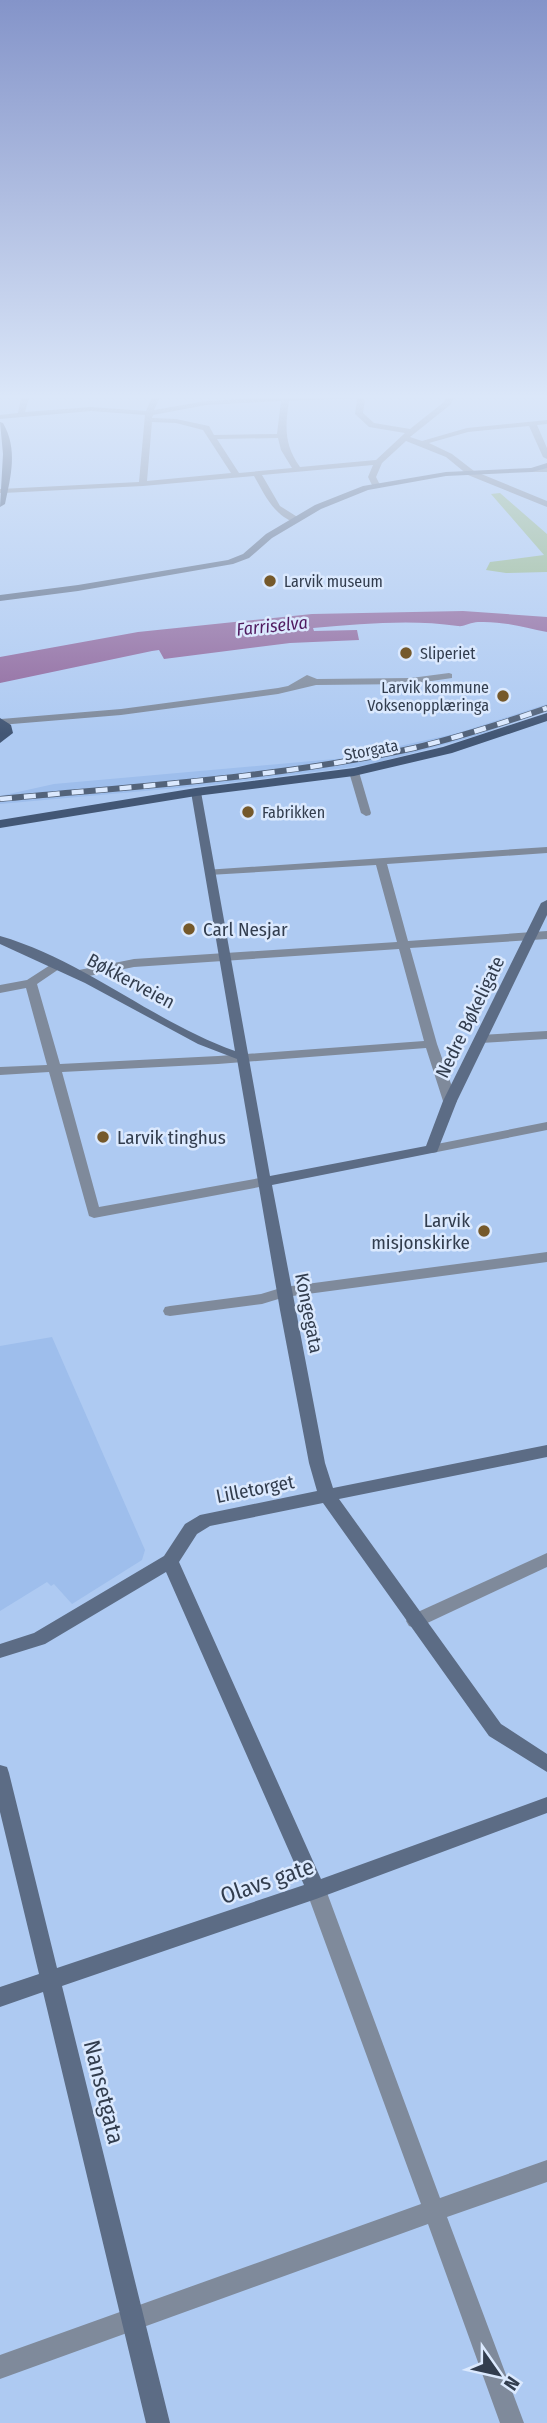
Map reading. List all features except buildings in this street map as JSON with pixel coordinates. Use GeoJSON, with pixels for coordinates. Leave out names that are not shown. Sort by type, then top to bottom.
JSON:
{"type":"FeatureCollection","features":[{"type":"Feature","properties":{"kind":"main road"},"geometry":{"type":"LineString","coordinates":[[0,598],[230,562],[246,556],[269,536],[318,508]]}},
{"type":"Feature","properties":{"kind":"main road"},"geometry":{"type":"LineString","coordinates":[[0,591],[25,595]]}},
{"type":"Feature","properties":{"kind":"main road","name":"Storgata"},"geometry":{"type":"LineString","coordinates":[[0,824],[196,792],[354,772],[447,750],[547,717]]}},
{"type":"Feature","properties":{"kind":"main road"},"geometry":{"type":"LineString","coordinates":[[0,722],[8,728],[2,738]]}},
{"type":"Feature","properties":{"kind":"main road","name":"Storgata"},"geometry":{"type":"LineString","coordinates":[[0,814],[196,792]]}},
{"type":"Feature","properties":{"kind":"main road","name":"Kongegata"},"geometry":{"type":"LineString","coordinates":[[196,792],[284,1292],[317,1463],[327,1496],[495,1730],[547,1763]]}},
{"type":"Feature","properties":{"kind":"main road","name":"Nedre Bøkeligate"},"geometry":{"type":"LineString","coordinates":[[432,1149],[450,1101],[547,903]]}},
{"type":"Feature","properties":{"kind":"main road","name":"Bøkkerveien"},"geometry":{"type":"LineString","coordinates":[[0,940],[79,974],[170,1023],[198,1042],[242,1057]]}},
{"type":"Feature","properties":{"kind":"main road"},"geometry":{"type":"LineString","coordinates":[[265,1182],[432,1149]]}},
{"type":"Feature","properties":{"kind":"main road","name":"Lilletorget"},"geometry":{"type":"LineString","coordinates":[[170,1561],[191,1529],[206,1520],[547,1451]]}},
{"type":"Feature","properties":{"kind":"main road"},"geometry":{"type":"LineString","coordinates":[[0,1651],[39,1639],[170,1561],[316,1891]]}},
{"type":"Feature","properties":{"kind":"main road","name":"Nansetgata"},"geometry":{"type":"LineString","coordinates":[[0,1773],[158,2423]]}},
{"type":"Feature","properties":{"kind":"main road","name":"Olavs gate"},"geometry":{"type":"LineString","coordinates":[[0,1997],[316,1891],[547,1805]]}},
{"type":"Feature","properties":{"kind":"street"},"geometry":{"type":"LineString","coordinates":[[279,508],[285,516],[296,520]]}},
{"type":"Feature","properties":{"kind":"street"},"geometry":{"type":"LineString","coordinates":[[2,738],[26,729],[80,717],[316,682],[411,681],[449,676]]}},
{"type":"Feature","properties":{"kind":"street"},"geometry":{"type":"LineString","coordinates":[[0,722],[80,717]]}},
{"type":"Feature","properties":{"kind":"street"},"geometry":{"type":"LineString","coordinates":[[354,772],[366,813]]}},
{"type":"Feature","properties":{"kind":"street"},"geometry":{"type":"LineString","coordinates":[[209,872],[547,850]]}},
{"type":"Feature","properties":{"kind":"street"},"geometry":{"type":"LineString","coordinates":[[380,860],[431,1044],[450,1101]]}},
{"type":"Feature","properties":{"kind":"street"},"geometry":{"type":"LineString","coordinates":[[79,974],[134,963],[547,935]]}},
{"type":"Feature","properties":{"kind":"street"},"geometry":{"type":"LineString","coordinates":[[0,989],[31,983],[58,964]]}},
{"type":"Feature","properties":{"kind":"street"},"geometry":{"type":"LineString","coordinates":[[31,983],[94,1213],[265,1182]]}},
{"type":"Feature","properties":{"kind":"street"},"geometry":{"type":"LineString","coordinates":[[481,1039],[547,1035]]}},
{"type":"Feature","properties":{"kind":"street"},"geometry":{"type":"LineString","coordinates":[[0,1071],[431,1044]]}},
{"type":"Feature","properties":{"kind":"street"},"geometry":{"type":"LineString","coordinates":[[432,1149],[547,1126]]}},
{"type":"Feature","properties":{"kind":"street"},"geometry":{"type":"LineString","coordinates":[[170,1311],[262,1299],[284,1292],[547,1257]]}},
{"type":"Feature","properties":{"kind":"street"},"geometry":{"type":"LineString","coordinates":[[415,1621],[547,1560]]}},
{"type":"Feature","properties":{"kind":"street"},"geometry":{"type":"LineString","coordinates":[[316,1891],[512,2423]]}},
{"type":"Feature","properties":{"kind":"street"},"geometry":{"type":"LineString","coordinates":[[0,2367],[547,2171]]}},
{"type":"Feature","properties":{"kind":"shaded area"},"geometry":{"type":"Polygon","coordinates":[[[547,704],[547,710],[476,736],[368,765],[211,785],[0,804],[0,796],[54,784],[346,758],[458,733],[547,704]]]}},
{"type":"Feature","properties":{"kind":"shaded area"},"geometry":{"type":"Polygon","coordinates":[[[52,1337],[145,1550],[142,1560],[72,1604],[54,1584],[51,1586],[47,1582],[0,1611],[0,1346],[52,1337]]]}},
{"type":"Feature","properties":{"kind":"green space"},"geometry":{"type":"Polygon","coordinates":[[[503,508],[517,508],[547,534],[547,572],[506,573],[486,570],[490,562],[544,555],[503,508]]]}},
{"type":"Feature","properties":{"kind":"water","name":"Farriselva"},"geometry":{"type":"Polygon","coordinates":[[[463,611],[547,617],[547,632],[487,622],[460,626],[404,623],[313,628],[314,631],[357,630],[359,640],[290,643],[164,659],[159,650],[0,683],[0,657],[138,632],[312,614],[463,611]]]}},
{"type":"Feature","properties":{"kind":"railway"},"geometry":{"type":"LineString","coordinates":[[0,799],[208,780],[311,767],[414,748],[547,708]]}},
{"type":"Feature","properties":{"kind":"place","name":"Larvik museum"},"geometry":{"type":"Point","coordinates":[270,581]}},
{"type":"Feature","properties":{"kind":"place","name":"Sliperiet"},"geometry":{"type":"Point","coordinates":[406,653]}},
{"type":"Feature","properties":{"kind":"place","name":"Larvik kommune Voksenopplæringa"},"geometry":{"type":"Point","coordinates":[503,696]}},
{"type":"Feature","properties":{"kind":"place","name":"Fabrikken"},"geometry":{"type":"Point","coordinates":[248,812]}},
{"type":"Feature","properties":{"kind":"place","name":"Carl Nesjar"},"geometry":{"type":"Point","coordinates":[189,929]}},
{"type":"Feature","properties":{"kind":"place","name":"Larvik tinghus"},"geometry":{"type":"Point","coordinates":[103,1137]}},
{"type":"Feature","properties":{"kind":"place","name":"Larvik misjonskirke"},"geometry":{"type":"Point","coordinates":[484,1231]}}]}
